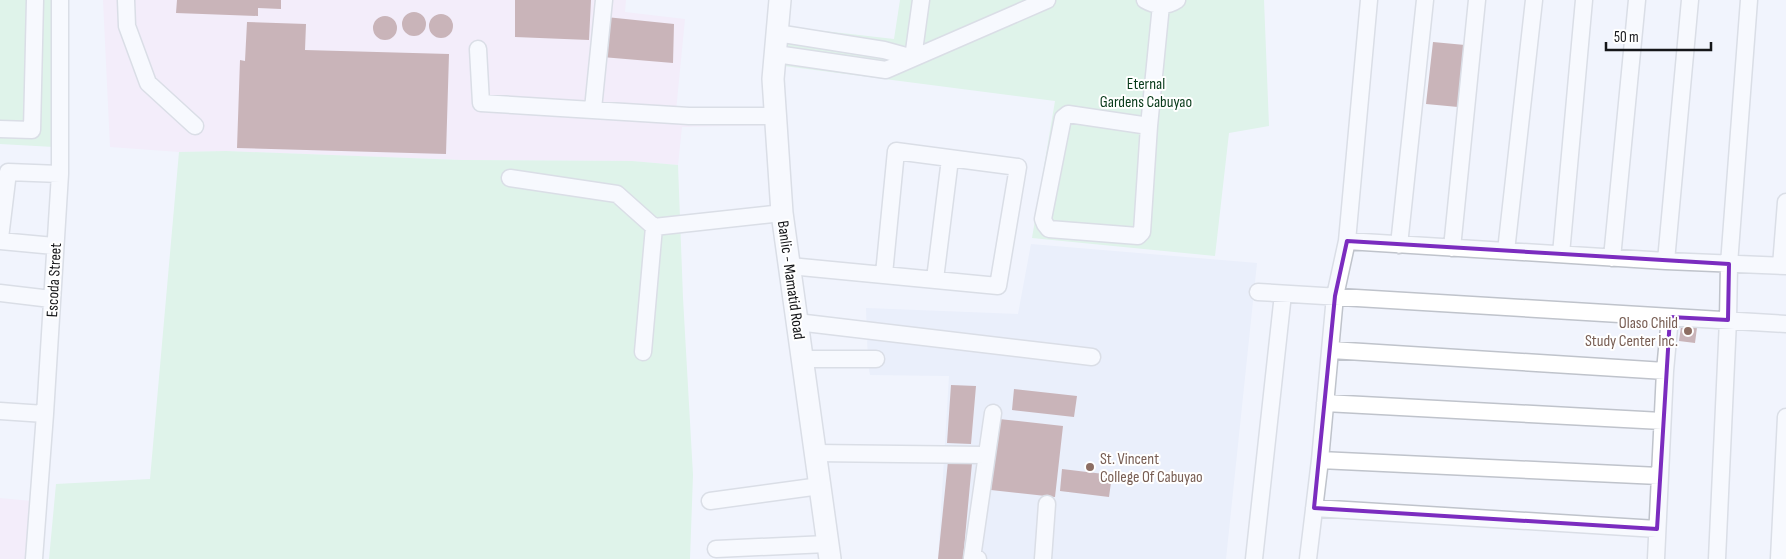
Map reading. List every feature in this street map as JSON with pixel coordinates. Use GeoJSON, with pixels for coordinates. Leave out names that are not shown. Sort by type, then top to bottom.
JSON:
{"type":"FeatureCollection","features":[{"type":"Feature","properties":{"kind":"main road","name":"Banlic - Mamatid Road"},"geometry":{"type":"LineString","coordinates":[[780,0],[773,79],[782,213],[828,551]]}},
{"type":"Feature","properties":{"kind":"street"},"geometry":{"type":"LineString","coordinates":[[0,128],[32,130],[35,0]]}},
{"type":"Feature","properties":{"kind":"street","name":"Escoda Street"},"geometry":{"type":"LineString","coordinates":[[34,559],[60,174],[60,0]]}},
{"type":"Feature","properties":{"kind":"street"},"geometry":{"type":"LineString","coordinates":[[126,0],[127,26],[148,83],[195,126]]}},
{"type":"Feature","properties":{"kind":"street"},"geometry":{"type":"LineString","coordinates":[[593,109],[604,0]]}},
{"type":"Feature","properties":{"kind":"street"},"geometry":{"type":"LineString","coordinates":[[914,58],[921,0]]}},
{"type":"Feature","properties":{"kind":"street"},"geometry":{"type":"LineString","coordinates":[[776,54],[886,70],[1047,0]]}},
{"type":"Feature","properties":{"kind":"street"},"geometry":{"type":"LineString","coordinates":[[1145,0],[1161,5],[1177,0]]}},
{"type":"Feature","properties":{"kind":"street"},"geometry":{"type":"LineString","coordinates":[[1308,559],[1320,460],[1335,296],[1347,241],[1369,0]]}},
{"type":"Feature","properties":{"kind":"street"},"geometry":{"type":"LineString","coordinates":[[1399,245],[1425,0]]}},
{"type":"Feature","properties":{"kind":"street"},"geometry":{"type":"LineString","coordinates":[[1452,248],[1477,0]]}},
{"type":"Feature","properties":{"kind":"street"},"geometry":{"type":"LineString","coordinates":[[1506,251],[1534,0]]}},
{"type":"Feature","properties":{"kind":"street"},"geometry":{"type":"LineString","coordinates":[[1561,254],[1584,0]]}},
{"type":"Feature","properties":{"kind":"street"},"geometry":{"type":"LineString","coordinates":[[1612,258],[1637,0]]}},
{"type":"Feature","properties":{"kind":"street"},"geometry":{"type":"LineString","coordinates":[[1666,261],[1690,0]]}},
{"type":"Feature","properties":{"kind":"street"},"geometry":{"type":"LineString","coordinates":[[1716,559],[1729,264],[1748,0]]}},
{"type":"Feature","properties":{"kind":"street"},"geometry":{"type":"LineString","coordinates":[[1149,126],[1068,114],[1063,118],[1044,219],[1049,229],[1138,236],[1143,226],[1149,126],[1161,5]]}},
{"type":"Feature","properties":{"kind":"street"},"geometry":{"type":"LineString","coordinates":[[778,32],[884,50],[914,58]]}},
{"type":"Feature","properties":{"kind":"street"},"geometry":{"type":"LineString","coordinates":[[478,49],[481,103],[688,116],[775,116]]}},
{"type":"Feature","properties":{"kind":"street"},"geometry":{"type":"LineString","coordinates":[[790,266],[998,286],[1018,167],[896,152],[884,274]]}},
{"type":"Feature","properties":{"kind":"street"},"geometry":{"type":"LineString","coordinates":[[935,279],[950,159]]}},
{"type":"Feature","properties":{"kind":"street"},"geometry":{"type":"LineString","coordinates":[[54,246],[0,240],[8,172],[60,174]]}},
{"type":"Feature","properties":{"kind":"street"},"geometry":{"type":"LineString","coordinates":[[510,178],[617,194],[654,227],[782,213]]}},
{"type":"Feature","properties":{"kind":"street"},"geometry":{"type":"LineString","coordinates":[[1347,241],[1612,258],[1783,266],[1786,209]]}},
{"type":"Feature","properties":{"kind":"street"},"geometry":{"type":"LineString","coordinates":[[643,352],[654,227]]}},
{"type":"Feature","properties":{"kind":"street"},"geometry":{"type":"LineString","coordinates":[[1258,292],[1786,324]]}},
{"type":"Feature","properties":{"kind":"street"},"geometry":{"type":"LineString","coordinates":[[0,293],[51,299]]}},
{"type":"Feature","properties":{"kind":"street"},"geometry":{"type":"LineString","coordinates":[[1254,559],[1283,294]]}},
{"type":"Feature","properties":{"kind":"street"},"geometry":{"type":"LineString","coordinates":[[1656,559],[1662,420],[1670,317]]}},
{"type":"Feature","properties":{"kind":"street"},"geometry":{"type":"LineString","coordinates":[[797,322],[1092,357]]}},
{"type":"Feature","properties":{"kind":"street"},"geometry":{"type":"LineString","coordinates":[[1331,350],[1665,371]]}},
{"type":"Feature","properties":{"kind":"street"},"geometry":{"type":"LineString","coordinates":[[802,359],[876,359]]}},
{"type":"Feature","properties":{"kind":"street"},"geometry":{"type":"LineString","coordinates":[[1325,403],[1662,420]]}},
{"type":"Feature","properties":{"kind":"street"},"geometry":{"type":"LineString","coordinates":[[0,411],[45,414]]}},
{"type":"Feature","properties":{"kind":"street"},"geometry":{"type":"LineString","coordinates":[[978,559],[972,558],[992,413]]}},
{"type":"Feature","properties":{"kind":"street"},"geometry":{"type":"LineString","coordinates":[[1779,559],[1786,417]]}},
{"type":"Feature","properties":{"kind":"street"},"geometry":{"type":"LineString","coordinates":[[815,453],[985,455]]}},
{"type":"Feature","properties":{"kind":"street"},"geometry":{"type":"LineString","coordinates":[[1320,460],[1659,476]]}},
{"type":"Feature","properties":{"kind":"street"},"geometry":{"type":"LineString","coordinates":[[710,501],[820,486]]}},
{"type":"Feature","properties":{"kind":"street"},"geometry":{"type":"LineString","coordinates":[[1043,559],[1047,504]]}},
{"type":"Feature","properties":{"kind":"street"},"geometry":{"type":"LineString","coordinates":[[1314,508],[1657,529]]}},
{"type":"Feature","properties":{"kind":"street"},"geometry":{"type":"LineString","coordinates":[[716,550],[828,551]]}},
{"type":"Feature","properties":{"kind":"highlighted area"},"geometry":{"type":"Polygon","coordinates":[[[1347,241],[1729,264],[1728,320],[1670,317],[1657,529],[1314,508],[1335,296],[1347,241]]]}},
{"type":"Feature","properties":{"kind":"shaded area"},"geometry":{"type":"Polygon","coordinates":[[[103,0],[626,0],[625,12],[685,19],[676,111],[770,125],[682,127],[678,165],[632,161],[461,160],[226,151],[179,152],[110,147],[103,0]]]}},
{"type":"Feature","properties":{"kind":"shaded area","name":"St. Vincent College Of Cabuyao"},"geometry":{"type":"Polygon","coordinates":[[[1031,244],[1257,263],[1226,559],[938,559],[949,376],[870,375],[866,308],[1018,314],[1031,244]]]}},
{"type":"Feature","properties":{"kind":"shaded area"},"geometry":{"type":"Polygon","coordinates":[[[0,498],[32,501],[27,559],[0,559],[0,498]]]}},
{"type":"Feature","properties":{"kind":"green space"},"geometry":{"type":"Polygon","coordinates":[[[0,0],[55,0],[54,147],[0,144],[0,0]]]}},
{"type":"Feature","properties":{"kind":"green space","name":"Eternal Gardens Cabuyao"},"geometry":{"type":"Polygon","coordinates":[[[900,0],[1264,0],[1269,126],[1229,133],[1215,256],[1032,238],[1055,101],[784,66],[789,27],[894,39],[900,0]]]}},
{"type":"Feature","properties":{"kind":"green space"},"geometry":{"type":"Polygon","coordinates":[[[226,151],[461,160],[632,161],[678,165],[693,475],[690,559],[49,559],[56,484],[150,479],[179,152],[226,151]]]}},
{"type":"Feature","properties":{"kind":"building"},"geometry":{"type":"Polygon","coordinates":[[[177,0],[281,0],[281,9],[258,8],[258,16],[176,13],[177,0]]]}},
{"type":"Feature","properties":{"kind":"building"},"geometry":{"type":"Polygon","coordinates":[[[515,0],[591,0],[589,40],[515,37],[515,0]]]}},
{"type":"Feature","properties":{"kind":"building"},"geometry":{"type":"Polygon","coordinates":[[[414,12],[423,15],[426,24],[423,33],[414,36],[405,33],[402,24],[405,15],[414,12]]]}},
{"type":"Feature","properties":{"kind":"building"},"geometry":{"type":"Polygon","coordinates":[[[441,14],[450,17],[453,26],[450,35],[441,38],[432,35],[429,26],[432,17],[441,14]]]}},
{"type":"Feature","properties":{"kind":"building"},"geometry":{"type":"Polygon","coordinates":[[[385,16],[394,19],[397,28],[394,37],[385,40],[376,37],[373,28],[376,19],[385,16]]]}},
{"type":"Feature","properties":{"kind":"building"},"geometry":{"type":"Polygon","coordinates":[[[606,17],[674,24],[673,63],[602,57],[606,17]]]}},
{"type":"Feature","properties":{"kind":"building"},"geometry":{"type":"Polygon","coordinates":[[[247,22],[306,24],[305,50],[449,54],[446,154],[237,148],[240,60],[245,61],[247,22]]]}},
{"type":"Feature","properties":{"kind":"building"},"geometry":{"type":"Polygon","coordinates":[[[1433,42],[1465,45],[1458,107],[1426,104],[1433,42]]]}},
{"type":"Feature","properties":{"kind":"building","name":"Olaso Child Study Center Inc."},"geometry":{"type":"Polygon","coordinates":[[[1682,319],[1698,320],[1695,343],[1679,341],[1682,319]]]}},
{"type":"Feature","properties":{"kind":"building"},"geometry":{"type":"Polygon","coordinates":[[[951,385],[976,386],[971,444],[947,443],[951,385]]]}},
{"type":"Feature","properties":{"kind":"building"},"geometry":{"type":"Polygon","coordinates":[[[1014,389],[1077,396],[1074,417],[1012,410],[1014,389]]]}},
{"type":"Feature","properties":{"kind":"building"},"geometry":{"type":"Polygon","coordinates":[[[999,419],[1063,426],[1055,497],[991,490],[999,419]]]}},
{"type":"Feature","properties":{"kind":"building"},"geometry":{"type":"Polygon","coordinates":[[[948,461],[972,463],[963,559],[938,559],[948,461]]]}},
{"type":"Feature","properties":{"kind":"building"},"geometry":{"type":"Polygon","coordinates":[[[1062,469],[1112,475],[1109,497],[1060,491],[1062,469]]]}},
{"type":"Feature","properties":{"kind":"place","name":"Olaso Child Study Center Inc."},"geometry":{"type":"Point","coordinates":[1688,331]}},
{"type":"Feature","properties":{"kind":"place","name":"St. Vincent College Of Cabuyao"},"geometry":{"type":"Point","coordinates":[1090,467]}}]}
